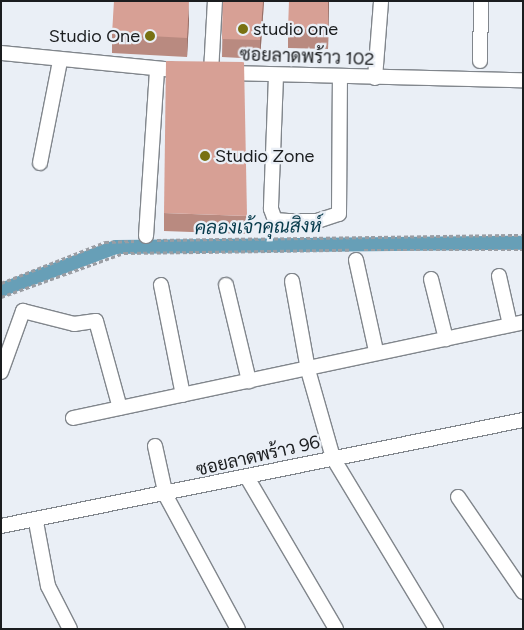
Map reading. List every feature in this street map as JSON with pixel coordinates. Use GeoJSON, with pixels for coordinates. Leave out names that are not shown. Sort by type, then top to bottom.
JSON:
{"type":"FeatureCollection","features":[{"type":"Feature","properties":{"kind":"street"},"geometry":{"type":"LineString","coordinates":[[211,72],[215,1]]}},
{"type":"Feature","properties":{"kind":"street"},"geometry":{"type":"LineString","coordinates":[[375,78],[381,1]]}},
{"type":"Feature","properties":{"kind":"street"},"geometry":{"type":"LineString","coordinates":[[480,61],[482,1]]}},
{"type":"Feature","properties":{"kind":"street","name":"ซอยลาดพร้าว 102"},"geometry":{"type":"LineString","coordinates":[[1,53],[60,61],[158,70],[340,78],[523,80]]}},
{"type":"Feature","properties":{"kind":"street"},"geometry":{"type":"LineString","coordinates":[[40,163],[60,61]]}},
{"type":"Feature","properties":{"kind":"street"},"geometry":{"type":"LineString","coordinates":[[145,239],[158,70]]}},
{"type":"Feature","properties":{"kind":"street"},"geometry":{"type":"LineString","coordinates":[[276,76],[271,210],[275,220],[288,221],[317,221],[339,214],[340,78]]}},
{"type":"Feature","properties":{"kind":"street"},"geometry":{"type":"LineString","coordinates":[[356,260],[376,351]]}},
{"type":"Feature","properties":{"kind":"street"},"geometry":{"type":"LineString","coordinates":[[73,418],[308,370],[376,351],[516,324],[499,276]]}},
{"type":"Feature","properties":{"kind":"street"},"geometry":{"type":"LineString","coordinates":[[431,279],[446,339]]}},
{"type":"Feature","properties":{"kind":"street"},"geometry":{"type":"LineString","coordinates":[[292,281],[308,370],[333,458],[436,629]]}},
{"type":"Feature","properties":{"kind":"street"},"geometry":{"type":"LineString","coordinates":[[161,285],[183,395]]}},
{"type":"Feature","properties":{"kind":"street"},"geometry":{"type":"LineString","coordinates":[[226,285],[250,381]]}},
{"type":"Feature","properties":{"kind":"street"},"geometry":{"type":"LineString","coordinates":[[2,366],[23,310],[74,324],[96,321],[120,408]]}},
{"type":"Feature","properties":{"kind":"street","name":"ซอยลาดพร้าว 96"},"geometry":{"type":"LineString","coordinates":[[1,526],[36,522],[166,496],[248,479],[333,458],[523,420]]}},
{"type":"Feature","properties":{"kind":"street"},"geometry":{"type":"LineString","coordinates":[[155,446],[166,496],[238,629]]}},
{"type":"Feature","properties":{"kind":"street"},"geometry":{"type":"LineString","coordinates":[[248,479],[336,629]]}},
{"type":"Feature","properties":{"kind":"street"},"geometry":{"type":"LineString","coordinates":[[458,497],[523,592]]}},
{"type":"Feature","properties":{"kind":"street"},"geometry":{"type":"LineString","coordinates":[[36,522],[48,586],[70,629]]}},
{"type":"Feature","properties":{"kind":"path"},"geometry":{"type":"LineString","coordinates":[[1,283],[106,242],[145,239],[523,234]]}},
{"type":"Feature","properties":{"kind":"path"},"geometry":{"type":"LineString","coordinates":[[1,297],[124,253],[523,250]]}},
{"type":"Feature","properties":{"kind":"building"},"geometry":{"type":"Polygon","coordinates":[[[114,1],[189,1],[187,38],[112,34],[114,1]]]}},
{"type":"Feature","properties":{"kind":"building","name":"studio one"},"geometry":{"type":"Polygon","coordinates":[[[223,1],[263,1],[260,40],[222,39],[223,1]]]}},
{"type":"Feature","properties":{"kind":"building"},"geometry":{"type":"Polygon","coordinates":[[[289,1],[328,1],[328,30],[288,29],[289,1]]]}},
{"type":"Feature","properties":{"kind":"building","name":"Studio Zone"},"geometry":{"type":"Polygon","coordinates":[[[166,61],[244,62],[247,216],[164,213],[166,61]]]}},
{"type":"Feature","properties":{"kind":"waterway","name":"คลองเจ้าคุณสิงห์"},"geometry":{"type":"LineString","coordinates":[[1,290],[116,247],[523,243]]}},
{"type":"Feature","properties":{"kind":"place","name":"studio one"},"geometry":{"type":"Point","coordinates":[243,29]}},
{"type":"Feature","properties":{"kind":"place","name":"Studio One"},"geometry":{"type":"Point","coordinates":[150,36]}},
{"type":"Feature","properties":{"kind":"place","name":"Studio Zone"},"geometry":{"type":"Point","coordinates":[205,156]}}]}
